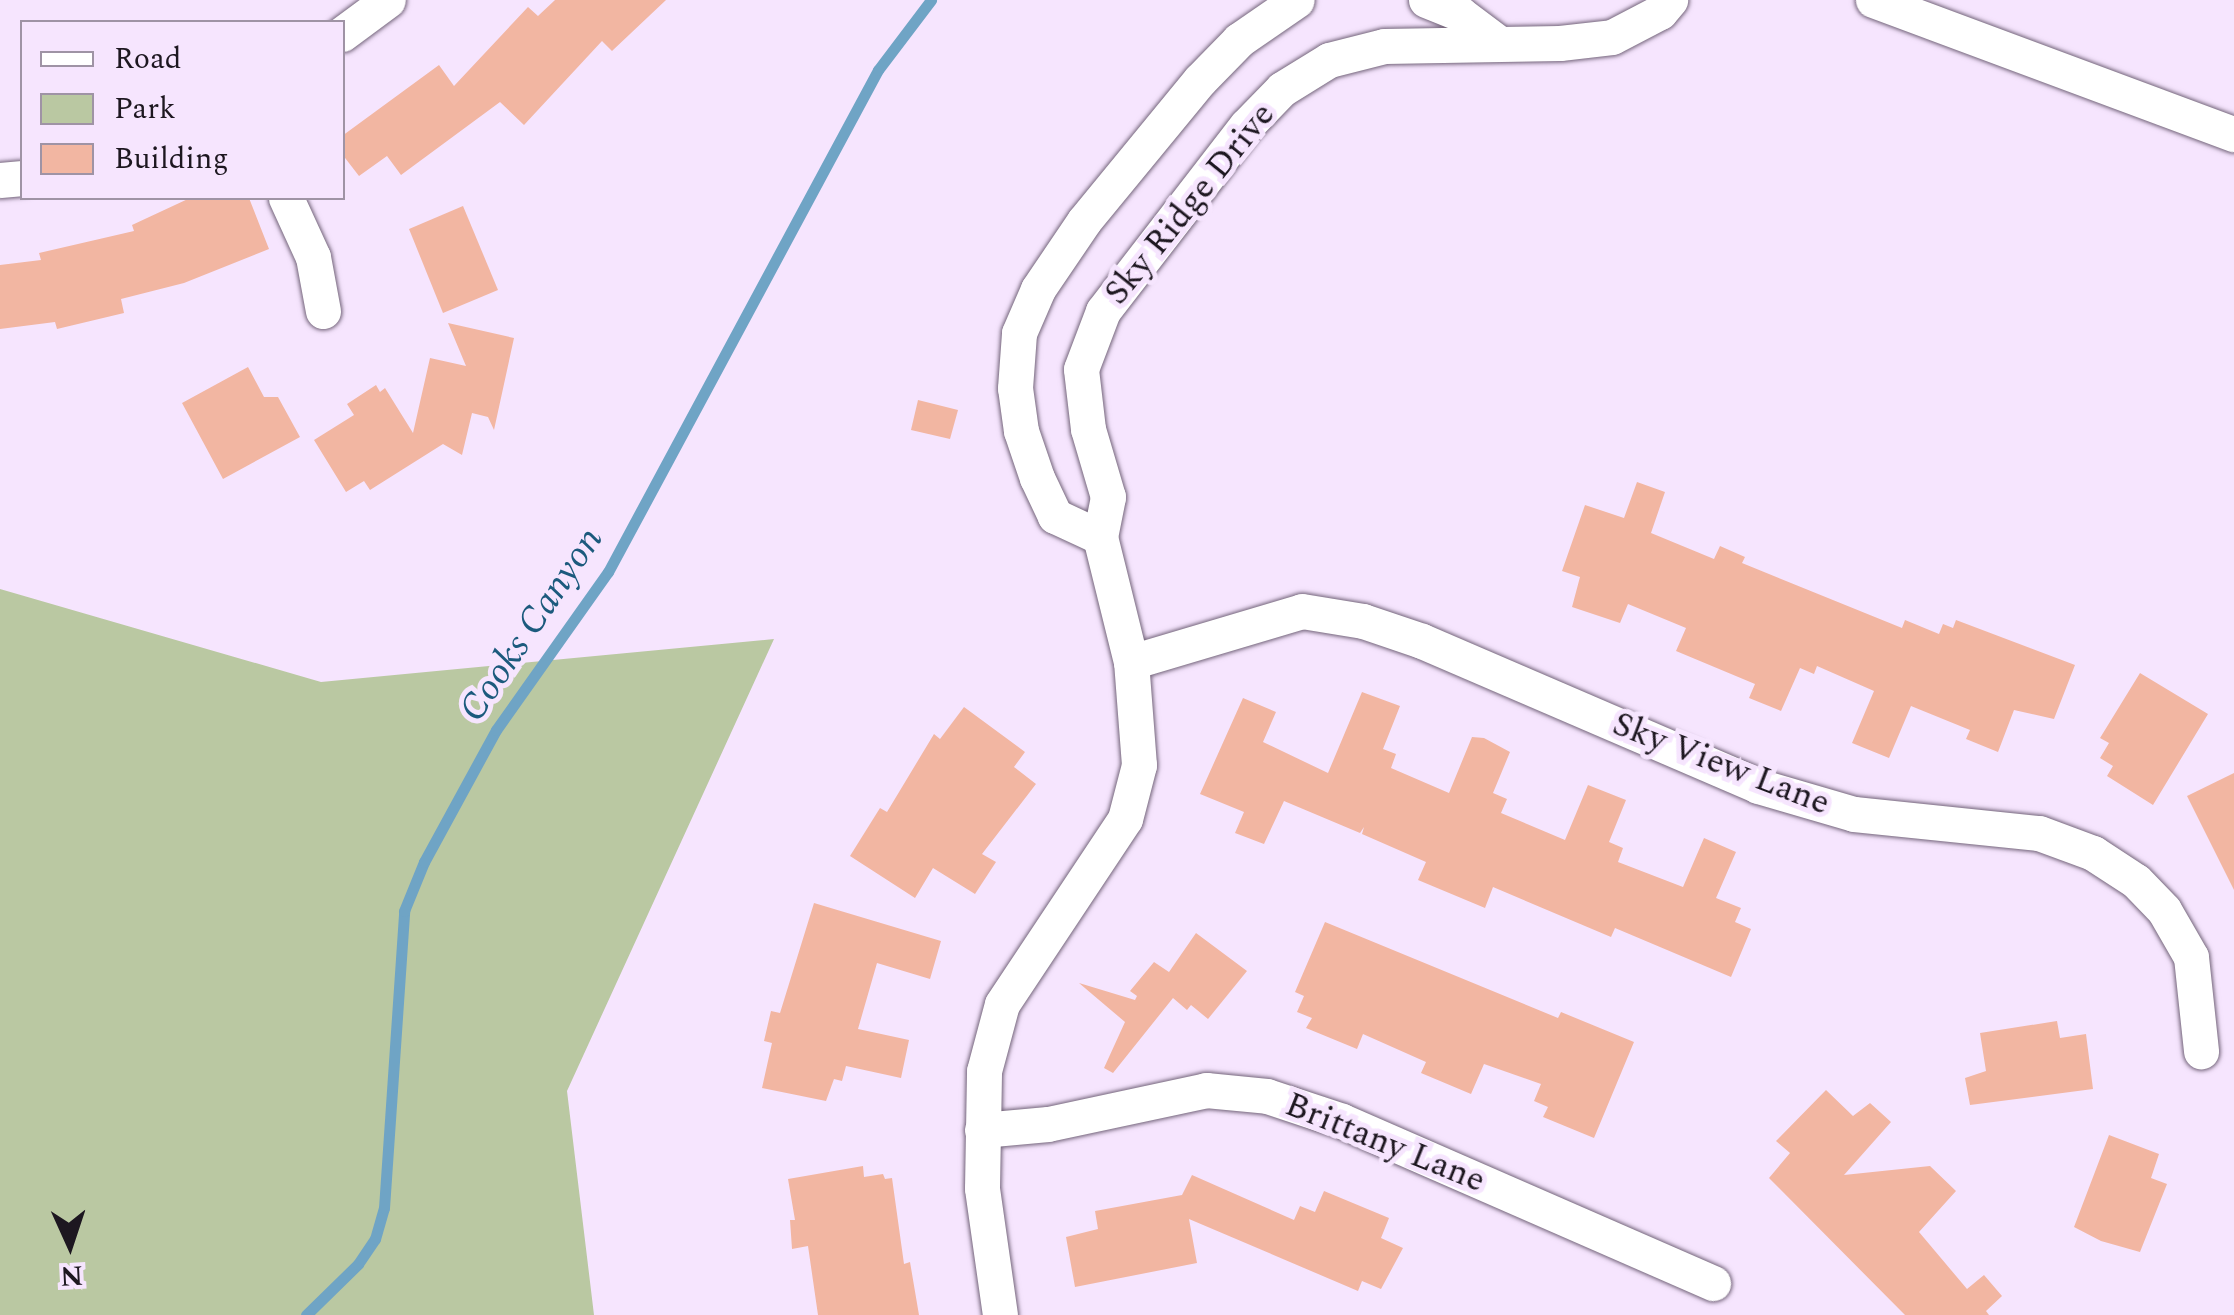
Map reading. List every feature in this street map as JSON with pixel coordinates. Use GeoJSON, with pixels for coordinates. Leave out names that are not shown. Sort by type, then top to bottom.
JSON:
{"type":"FeatureCollection","features":[{"type":"Feature","properties":{"kind":"street"},"geometry":{"type":"LineString","coordinates":[[345,32],[388,0]]}},
{"type":"Feature","properties":{"kind":"street","name":"Sky Ridge Drive"},"geometry":{"type":"LineString","coordinates":[[1100,537],[1055,516],[1037,478],[1021,431],[1015,388],[1018,333],[1038,288],[1084,221],[1169,118],[1239,40],[1297,0]]}},
{"type":"Feature","properties":{"kind":"street"},"geometry":{"type":"LineString","coordinates":[[1426,0],[1460,14],[1496,40]]}},
{"type":"Feature","properties":{"kind":"street","name":"Sky Ridge Drive"},"geometry":{"type":"LineString","coordinates":[[1000,1315],[982,1188],[984,1071],[1002,1004],[1125,819],[1139,765],[1131,662],[1100,537],[1108,497],[1088,429],[1082,370],[1103,311],[1199,185],[1282,89],[1330,60],[1384,46],[1496,40],[1560,43],[1612,37],[1660,12],[1670,0]]}},
{"type":"Feature","properties":{"kind":"street"},"geometry":{"type":"LineString","coordinates":[[1873,0],[2234,134]]}},
{"type":"Feature","properties":{"kind":"street"},"geometry":{"type":"LineString","coordinates":[[287,200],[313,257],[324,311]]}},
{"type":"Feature","properties":{"kind":"street","name":"Sky View Lane"},"geometry":{"type":"LineString","coordinates":[[1131,662],[1302,610],[1363,621],[1422,641],[1758,786],[1854,814],[2040,832],[2093,853],[2136,881],[2164,910],[2191,957],[2201,1051]]}},
{"type":"Feature","properties":{"kind":"street","name":"Brittany Lane"},"geometry":{"type":"LineString","coordinates":[[982,1130],[1048,1124],[1206,1090],[1268,1096],[1342,1120],[1713,1284]]}},
{"type":"Feature","properties":{"kind":"green space"},"geometry":{"type":"Polygon","coordinates":[[[0,589],[321,682],[774,639],[567,1091],[594,1315],[0,1315],[0,589]]]}},
{"type":"Feature","properties":{"kind":"building"},"geometry":{"type":"Polygon","coordinates":[[[555,0],[666,0],[612,51],[602,41],[524,125],[500,102],[401,175],[387,156],[359,176],[345,158],[345,134],[439,65],[454,86],[528,7],[538,16],[555,0]]]}},
{"type":"Feature","properties":{"kind":"building"},"geometry":{"type":"Polygon","coordinates":[[[186,200],[250,200],[269,249],[184,283],[121,299],[124,313],[57,329],[55,322],[0,329],[0,265],[41,260],[39,253],[134,231],[132,225],[186,200]]]}},
{"type":"Feature","properties":{"kind":"building"},"geometry":{"type":"Polygon","coordinates":[[[463,206],[498,290],[443,313],[409,229],[463,206]]]}},
{"type":"Feature","properties":{"kind":"building"},"geometry":{"type":"Polygon","coordinates":[[[448,323],[514,338],[494,430],[488,417],[472,413],[462,455],[443,444],[370,490],[364,481],[346,492],[314,440],[354,415],[347,404],[376,385],[380,392],[385,388],[413,433],[430,358],[466,366],[448,323]]]}},
{"type":"Feature","properties":{"kind":"building"},"geometry":{"type":"Polygon","coordinates":[[[248,367],[264,397],[278,397],[300,437],[223,479],[182,403],[248,367]]]}},
{"type":"Feature","properties":{"kind":"building"},"geometry":{"type":"Polygon","coordinates":[[[918,400],[958,410],[950,439],[911,430],[918,400]]]}},
{"type":"Feature","properties":{"kind":"building"},"geometry":{"type":"Polygon","coordinates":[[[1637,482],[1665,492],[1651,533],[1714,559],[1720,546],[1745,557],[1742,563],[1902,628],[1905,620],[1939,634],[1943,624],[1953,628],[1956,620],[2075,665],[2054,719],[2014,710],[1998,752],[1966,739],[1970,730],[1911,706],[1889,758],[1852,743],[1874,691],[1817,666],[1814,674],[1800,668],[1781,711],[1749,698],[1755,684],[1676,651],[1686,628],[1628,604],[1620,623],[1572,607],[1580,577],[1562,571],[1585,505],[1624,518],[1637,482]]]}},
{"type":"Feature","properties":{"kind":"building"},"geometry":{"type":"Polygon","coordinates":[[[2140,673],[2208,714],[2153,805],[2107,776],[2113,766],[2100,758],[2109,743],[2100,738],[2140,673]]]}},
{"type":"Feature","properties":{"kind":"building"},"geometry":{"type":"Polygon","coordinates":[[[1362,692],[1400,706],[1383,749],[1396,754],[1391,768],[1449,793],[1472,737],[1484,738],[1510,752],[1493,793],[1507,799],[1501,813],[1565,840],[1588,785],[1626,800],[1609,842],[1623,848],[1618,862],[1683,887],[1704,838],[1736,852],[1716,898],[1741,908],[1735,922],[1751,929],[1731,977],[1615,928],[1611,937],[1493,887],[1485,908],[1418,880],[1426,862],[1362,834],[1364,827],[1360,833],[1284,801],[1264,844],[1235,833],[1244,812],[1200,794],[1243,698],[1276,712],[1263,742],[1328,773],[1362,692]]]}},
{"type":"Feature","properties":{"kind":"building"},"geometry":{"type":"Polygon","coordinates":[[[964,707],[1025,752],[1014,767],[1036,784],[982,854],[996,862],[975,894],[933,868],[915,898],[850,856],[880,808],[887,812],[934,734],[940,739],[964,707]]]}},
{"type":"Feature","properties":{"kind":"building"},"geometry":{"type":"Polygon","coordinates":[[[2234,773],[2234,890],[2187,796],[2234,773]]]}},
{"type":"Feature","properties":{"kind":"building"},"geometry":{"type":"Polygon","coordinates":[[[814,903],[941,941],[930,979],[877,963],[858,1029],[909,1040],[901,1078],[846,1066],[842,1081],[834,1079],[826,1101],[762,1088],[772,1043],[764,1041],[771,1011],[780,1013],[814,903]]]}},
{"type":"Feature","properties":{"kind":"building"},"geometry":{"type":"Polygon","coordinates":[[[1325,922],[1558,1018],[1561,1012],[1634,1042],[1594,1138],[1543,1117],[1548,1107],[1534,1101],[1541,1084],[1484,1064],[1471,1094],[1421,1073],[1426,1062],[1363,1034],[1357,1049],[1306,1028],[1312,1018],[1297,1012],[1304,996],[1295,992],[1325,922]]]}},
{"type":"Feature","properties":{"kind":"building"},"geometry":{"type":"Polygon","coordinates":[[[1196,933],[1247,971],[1208,1019],[1191,1005],[1187,1010],[1173,998],[1113,1073],[1104,1068],[1125,1022],[1079,983],[1135,1000],[1137,996],[1130,991],[1154,962],[1169,972],[1196,933]]]}},
{"type":"Feature","properties":{"kind":"building"},"geometry":{"type":"Polygon","coordinates":[[[2057,1021],[2060,1038],[2086,1034],[2093,1089],[1970,1105],[1965,1078],[1986,1071],[1980,1033],[2057,1021]]]}},
{"type":"Feature","properties":{"kind":"building"},"geometry":{"type":"Polygon","coordinates":[[[1826,1090],[1853,1116],[1870,1103],[1891,1122],[1844,1175],[1930,1166],[1956,1191],[1919,1232],[1967,1289],[1984,1275],[2002,1296],[1986,1311],[1989,1315],[1905,1315],[1769,1178],[1790,1153],[1776,1141],[1826,1090]]]}},
{"type":"Feature","properties":{"kind":"building"},"geometry":{"type":"Polygon","coordinates":[[[2109,1135],[2159,1154],[2151,1178],[2167,1184],[2140,1252],[2101,1241],[2074,1227],[2109,1135]]]}},
{"type":"Feature","properties":{"kind":"building"},"geometry":{"type":"Polygon","coordinates":[[[863,1166],[864,1177],[883,1174],[885,1179],[892,1178],[904,1264],[910,1262],[919,1315],[818,1315],[808,1246],[792,1249],[790,1220],[795,1220],[788,1179],[863,1166]]]}},
{"type":"Feature","properties":{"kind":"building"},"geometry":{"type":"Polygon","coordinates":[[[1192,1175],[1294,1220],[1300,1206],[1315,1212],[1324,1191],[1389,1218],[1381,1238],[1403,1248],[1381,1289],[1362,1281],[1358,1291],[1189,1219],[1197,1263],[1075,1287],[1066,1237],[1098,1229],[1095,1211],[1182,1195],[1192,1175]]]}},
{"type":"Feature","properties":{"kind":"waterway","name":"Cooks Canyon"},"geometry":{"type":"LineString","coordinates":[[306,1315],[358,1264],[375,1239],[384,1208],[404,911],[424,862],[496,730],[608,572],[878,70],[931,0]]}}]}
